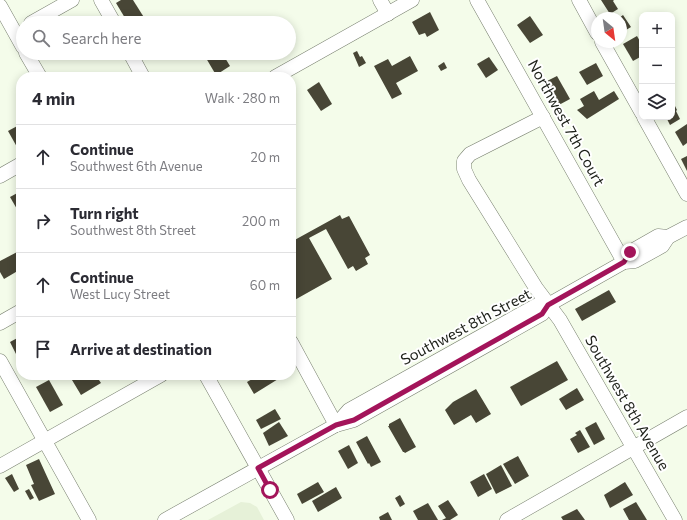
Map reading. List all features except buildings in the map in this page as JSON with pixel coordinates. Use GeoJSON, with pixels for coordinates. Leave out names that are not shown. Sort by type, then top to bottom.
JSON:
{"type":"FeatureCollection","features":[{"type":"Feature","properties":{"kind":"street"},"geometry":{"type":"LineString","coordinates":[[44,16],[72,0]]}},
{"type":"Feature","properties":{"kind":"street"},"geometry":{"type":"LineString","coordinates":[[101,0],[110,16]]}},
{"type":"Feature","properties":{"kind":"street"},"geometry":{"type":"LineString","coordinates":[[380,0],[388,14]]}},
{"type":"Feature","properties":{"kind":"street"},"geometry":{"type":"LineString","coordinates":[[284,72],[412,0]]}},
{"type":"Feature","properties":{"kind":"street","name":"Northwest 7th Court"},"geometry":{"type":"LineString","coordinates":[[477,0],[624,262]]}},
{"type":"Feature","properties":{"kind":"street"},"geometry":{"type":"LineString","coordinates":[[579,0],[591,22]]}},
{"type":"Feature","properties":{"kind":"street"},"geometry":{"type":"LineString","coordinates":[[0,6],[12,29]]}},
{"type":"Feature","properties":{"kind":"street"},"geometry":{"type":"LineString","coordinates":[[605,48],[639,108]]}},
{"type":"Feature","properties":{"kind":"street"},"geometry":{"type":"LineString","coordinates":[[30,60],[37,72]]}},
{"type":"Feature","properties":{"kind":"street"},"geometry":{"type":"LineString","coordinates":[[134,60],[140,72]]}},
{"type":"Feature","properties":{"kind":"street","name":"Southwest 8th Avenue"},"geometry":{"type":"LineString","coordinates":[[543,117],[476,151],[464,161],[464,169],[469,180],[536,288],[560,320],[674,520]]}},
{"type":"Feature","properties":{"kind":"street"},"geometry":{"type":"LineString","coordinates":[[646,120],[687,194]]}},
{"type":"Feature","properties":{"kind":"street"},"geometry":{"type":"LineString","coordinates":[[0,176],[16,167]]}},
{"type":"Feature","properties":{"kind":"street","name":"Southwest 8th Street"},"geometry":{"type":"LineString","coordinates":[[165,520],[336,425],[354,420],[429,378],[542,314],[548,305],[624,262],[636,261],[662,246],[668,237],[687,226]]}},
{"type":"Feature","properties":{"kind":"street"},"geometry":{"type":"LineString","coordinates":[[0,323],[16,314]]}},
{"type":"Feature","properties":{"kind":"street"},"geometry":{"type":"LineString","coordinates":[[296,351],[336,425]]}},
{"type":"Feature","properties":{"kind":"street"},"geometry":{"type":"LineString","coordinates":[[0,361],[89,520]]}},
{"type":"Feature","properties":{"kind":"street"},"geometry":{"type":"LineString","coordinates":[[0,466],[152,380]]}},
{"type":"Feature","properties":{"kind":"street"},"geometry":{"type":"LineString","coordinates":[[209,380],[287,520]]}},
{"type":"Feature","properties":{"kind":"street"},"geometry":{"type":"LineString","coordinates":[[507,520],[687,417]]}},
{"type":"Feature","properties":{"kind":"shaded area"},"geometry":{"type":"Polygon","coordinates":[[[241,502],[250,503],[257,507],[264,520],[208,520],[241,502]]]}},
{"type":"Feature","properties":{"kind":"route"},"geometry":{"type":"LineString","coordinates":[[270,490],[258,468],[336,425],[354,420],[542,314],[548,305],[624,262],[630,252]]}}]}
